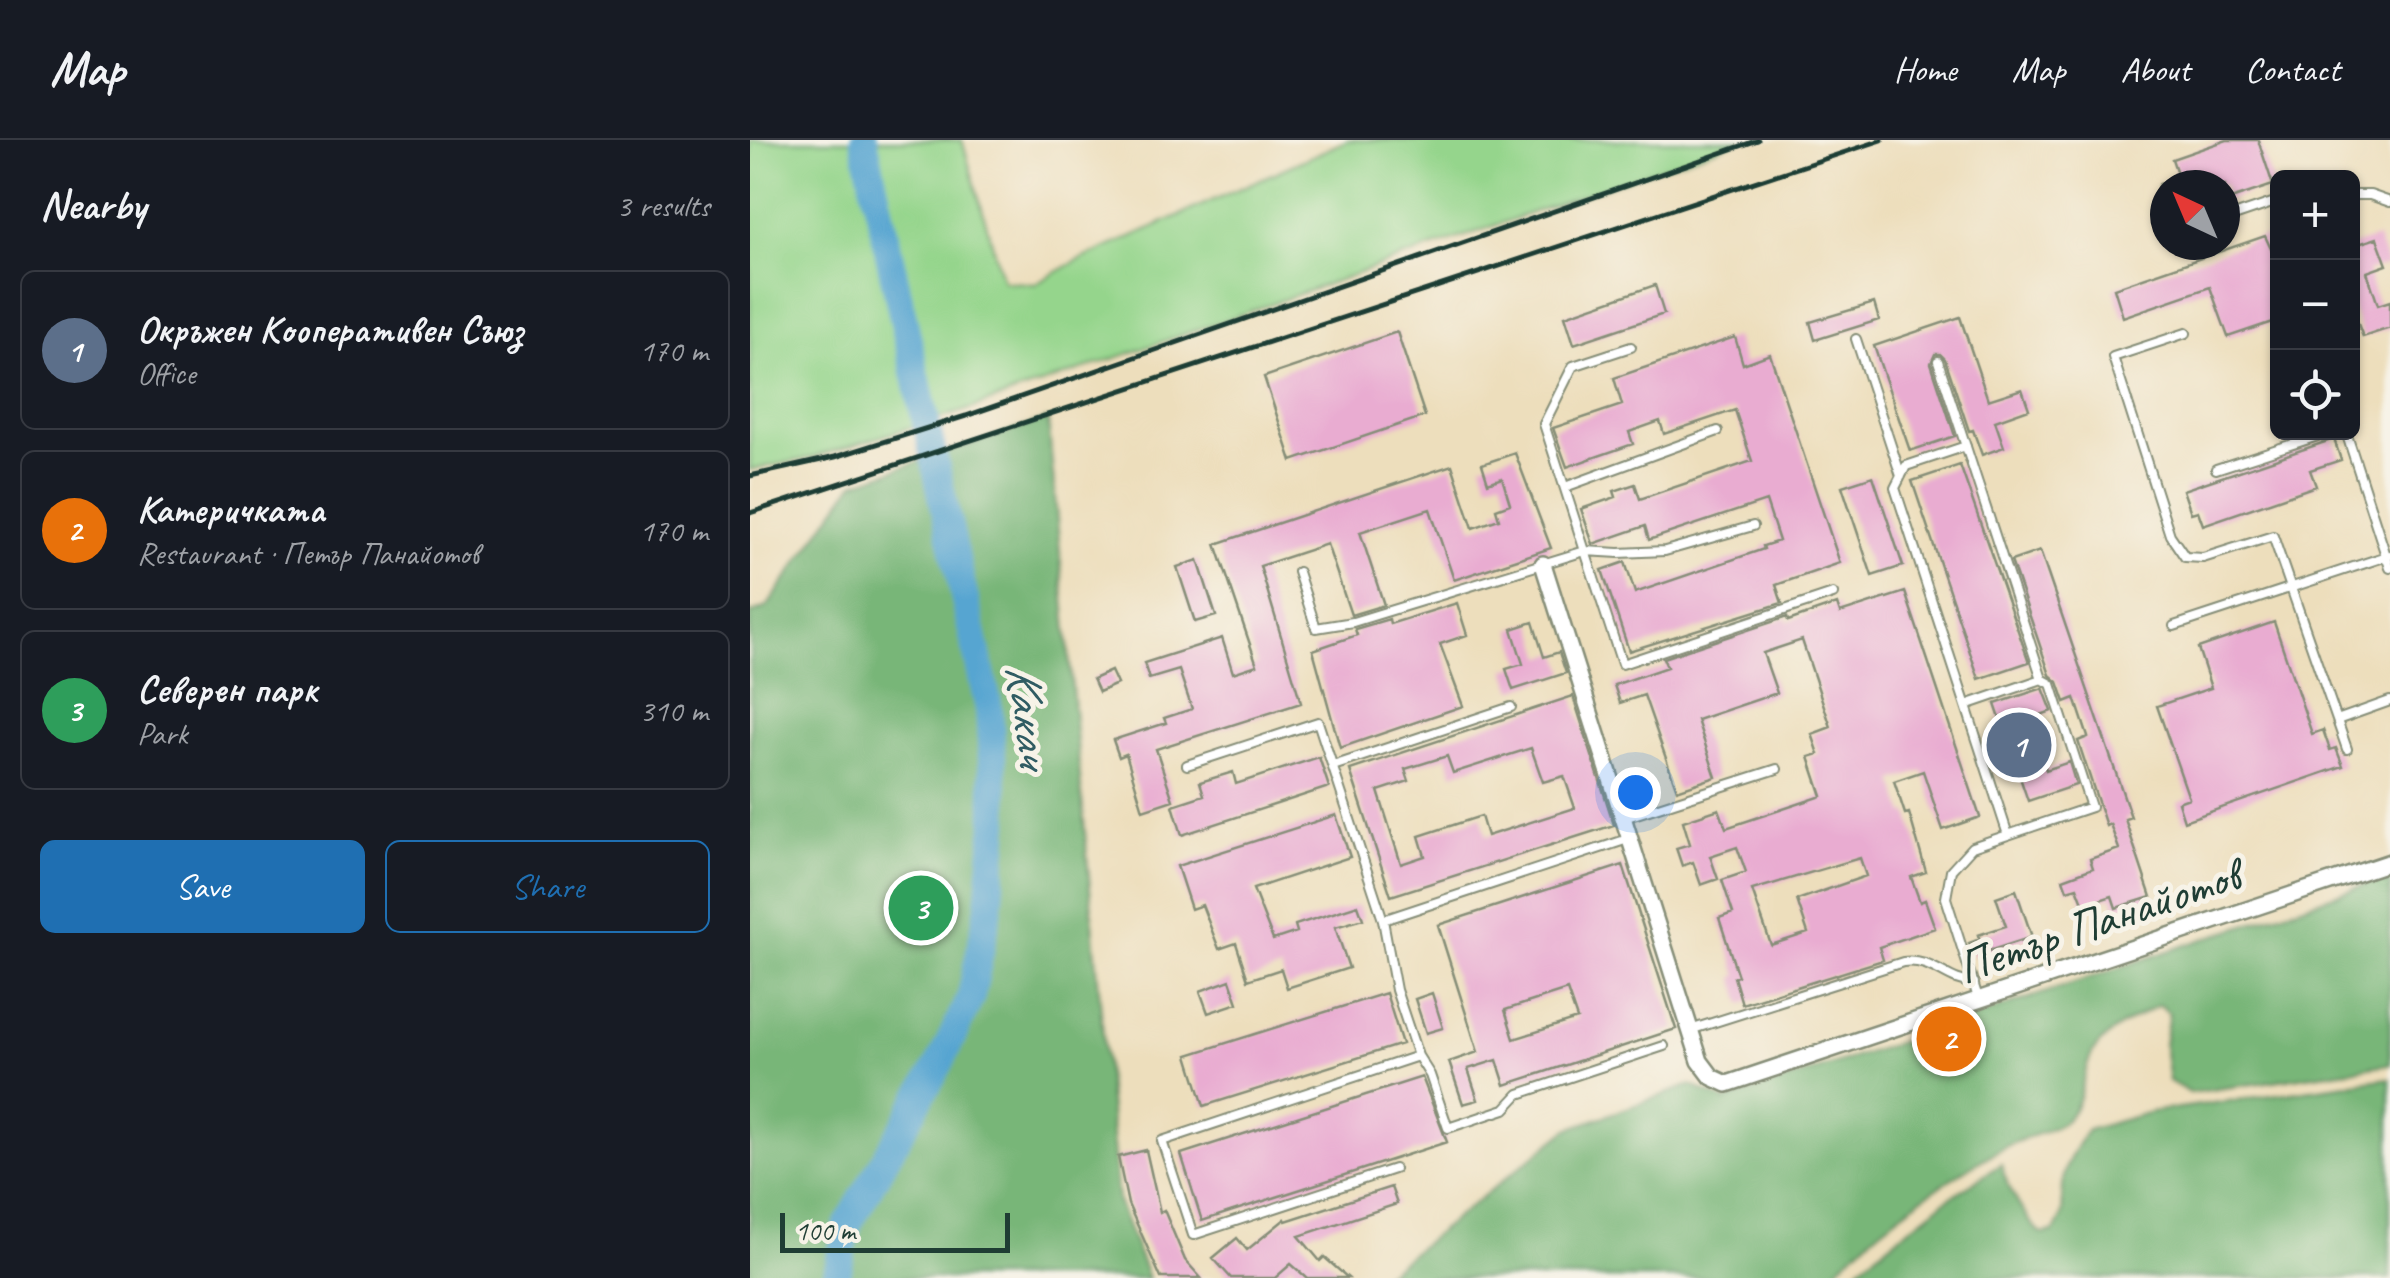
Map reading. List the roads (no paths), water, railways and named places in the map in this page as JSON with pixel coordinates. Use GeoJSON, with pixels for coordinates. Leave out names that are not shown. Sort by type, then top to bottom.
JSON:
{"type":"FeatureCollection","features":[{"type":"Feature","properties":{"kind":"street","name":"Петър Панайотов"},"geometry":{"type":"LineString","coordinates":[[1543,564],[1690,1030],[1705,1070],[1727,1084],[2390,862]]}},
{"type":"Feature","properties":{"kind":"lane"},"geometry":{"type":"LineString","coordinates":[[2360,195],[2390,202]]}},
{"type":"Feature","properties":{"kind":"lane"},"geometry":{"type":"LineString","coordinates":[[2240,214],[2270,204]]}},
{"type":"Feature","properties":{"kind":"lane"},"geometry":{"type":"LineString","coordinates":[[2186,333],[2112,356],[2170,535],[2185,557],[2203,558],[2273,536],[2347,749]]}},
{"type":"Feature","properties":{"kind":"lane"},"geometry":{"type":"LineString","coordinates":[[1856,339],[1901,476]]}},
{"type":"Feature","properties":{"kind":"lane"},"geometry":{"type":"LineString","coordinates":[[1631,347],[1573,366],[1544,424],[1622,664],[1833,594]]}},
{"type":"Feature","properties":{"kind":"lane"},"geometry":{"type":"LineString","coordinates":[[1938,362],[2042,679],[2051,684],[2091,807],[1972,847],[1951,870],[1946,898],[1979,1000]]}},
{"type":"Feature","properties":{"kind":"lane"},"geometry":{"type":"LineString","coordinates":[[1564,487],[1718,430]]}},
{"type":"Feature","properties":{"kind":"lane"},"geometry":{"type":"LineString","coordinates":[[2216,470],[2306,440]]}},
{"type":"Feature","properties":{"kind":"lane"},"geometry":{"type":"LineString","coordinates":[[2349,440],[2390,568]]}},
{"type":"Feature","properties":{"kind":"lane"},"geometry":{"type":"LineString","coordinates":[[1966,446],[1906,466],[1895,488],[2008,835]]}},
{"type":"Feature","properties":{"kind":"lane"},"geometry":{"type":"LineString","coordinates":[[1298,572],[1316,628],[1353,622],[1585,550],[1664,551],[1754,526]]}},
{"type":"Feature","properties":{"kind":"lane"},"geometry":{"type":"LineString","coordinates":[[2174,626],[2388,556]]}},
{"type":"Feature","properties":{"kind":"lane"},"geometry":{"type":"LineString","coordinates":[[1966,704],[2042,679]]}},
{"type":"Feature","properties":{"kind":"lane"},"geometry":{"type":"LineString","coordinates":[[2337,720],[2390,701]]}},
{"type":"Feature","properties":{"kind":"lane"},"geometry":{"type":"LineString","coordinates":[[1333,766],[1511,707]]}},
{"type":"Feature","properties":{"kind":"lane"},"geometry":{"type":"LineString","coordinates":[[1187,765],[1318,722],[1383,920],[1396,990],[1448,1128],[1504,1109],[1519,1094],[1664,1046]]}},
{"type":"Feature","properties":{"kind":"lane"},"geometry":{"type":"LineString","coordinates":[[1624,818],[1777,768]]}},
{"type":"Feature","properties":{"kind":"lane"},"geometry":{"type":"LineString","coordinates":[[1383,920],[1631,838]]}},
{"type":"Feature","properties":{"kind":"lane"},"geometry":{"type":"LineString","coordinates":[[1690,1030],[1902,962],[1936,966],[1956,980],[1974,983]]}},
{"type":"Feature","properties":{"kind":"lane"},"geometry":{"type":"LineString","coordinates":[[1394,1169],[1193,1236],[1162,1141],[1418,1056]]}},
{"type":"Feature","properties":{"kind":"waterway","name":"Какач"},"geometry":{"type":"LineString","coordinates":[[836,1278],[848,1224],[941,1061],[971,996],[989,907],[996,823],[989,709],[864,140]]}},
{"type":"Feature","properties":{"kind":"railway"},"geometry":{"type":"LineString","coordinates":[[750,476],[835,457],[966,416],[1758,140]]}},
{"type":"Feature","properties":{"kind":"railway"},"geometry":{"type":"LineString","coordinates":[[750,513],[1882,140]]}},
{"type":"Feature","properties":{"kind":"place","name":"Окръжен Кооперативен Съюз"},"geometry":{"type":"Point","coordinates":[2019,745]}},
{"type":"Feature","properties":{"kind":"place","name":"Северен парк"},"geometry":{"type":"Point","coordinates":[921,908]}},
{"type":"Feature","properties":{"kind":"place","name":"Катеричката"},"geometry":{"type":"Point","coordinates":[1949,1039]}}]}
